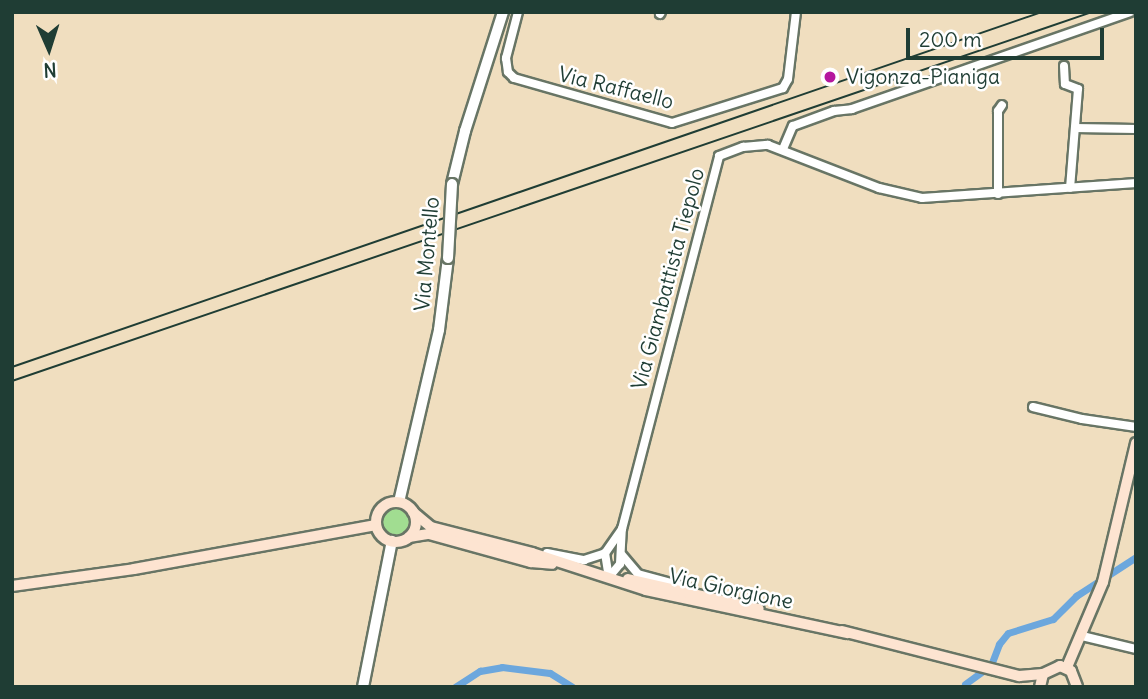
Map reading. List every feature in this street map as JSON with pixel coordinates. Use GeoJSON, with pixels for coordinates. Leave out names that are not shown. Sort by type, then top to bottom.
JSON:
{"type":"FeatureCollection","features":[{"type":"Feature","properties":{"kind":"main road"},"geometry":{"type":"LineString","coordinates":[[1077,687],[1075,675],[1067,667],[1103,582],[1136,443]]}},
{"type":"Feature","properties":{"kind":"main road"},"geometry":{"type":"LineString","coordinates":[[399,502],[413,512],[416,524],[409,537],[393,541],[382,536],[376,525],[380,509],[387,504],[399,502]]}},
{"type":"Feature","properties":{"kind":"main road","name":"Via Giorgione"},"geometry":{"type":"LineString","coordinates":[[413,512],[431,527],[532,553],[564,565],[685,599],[847,633]]}},
{"type":"Feature","properties":{"kind":"main road"},"geometry":{"type":"LineString","coordinates":[[12,586],[134,569],[376,525]]}},
{"type":"Feature","properties":{"kind":"main road","name":"Via Giorgione"},"geometry":{"type":"LineString","coordinates":[[409,537],[429,534],[531,562],[564,565]]}},
{"type":"Feature","properties":{"kind":"main road","name":"Via Giorgione"},"geometry":{"type":"LineString","coordinates":[[609,577],[649,581],[759,609],[1018,676],[1038,687]]}},
{"type":"Feature","properties":{"kind":"main road","name":"Via Giorgione"},"geometry":{"type":"LineString","coordinates":[[1018,676],[1043,674],[1054,666],[1067,667]]}},
{"type":"Feature","properties":{"kind":"main road"},"geometry":{"type":"LineString","coordinates":[[1038,687],[1043,674]]}},
{"type":"Feature","properties":{"kind":"street","name":"Via Montello"},"geometry":{"type":"LineString","coordinates":[[399,502],[422,391],[439,330],[448,258],[452,184],[465,131],[503,12]]}},
{"type":"Feature","properties":{"kind":"street","name":"Via Raffaello"},"geometry":{"type":"LineString","coordinates":[[518,12],[506,58],[508,72],[514,78],[672,123],[783,88],[788,79],[796,12]]}},
{"type":"Feature","properties":{"kind":"street"},"geometry":{"type":"LineString","coordinates":[[783,149],[793,126],[834,111],[852,109],[1130,12]]}},
{"type":"Feature","properties":{"kind":"street"},"geometry":{"type":"LineString","coordinates":[[1064,66],[1065,84],[1078,89],[1070,188]]}},
{"type":"Feature","properties":{"kind":"street"},"geometry":{"type":"LineString","coordinates":[[998,194],[998,111],[1002,104]]}},
{"type":"Feature","properties":{"kind":"street"},"geometry":{"type":"LineString","coordinates":[[1075,128],[1136,129]]}},
{"type":"Feature","properties":{"kind":"street","name":"Via Giambattista Tiepolo"},"geometry":{"type":"LineString","coordinates":[[622,555],[622,528],[719,156],[755,145],[783,149],[879,188],[909,196],[937,198],[1136,183]]}},
{"type":"Feature","properties":{"kind":"street"},"geometry":{"type":"LineString","coordinates":[[1033,407],[1082,419],[1136,427]]}},
{"type":"Feature","properties":{"kind":"street","name":"Via Giambattista Tiepolo"},"geometry":{"type":"LineString","coordinates":[[605,553],[622,528]]}},
{"type":"Feature","properties":{"kind":"street"},"geometry":{"type":"LineString","coordinates":[[363,687],[393,541]]}},
{"type":"Feature","properties":{"kind":"street"},"geometry":{"type":"LineString","coordinates":[[532,553],[584,560],[605,553],[609,577]]}},
{"type":"Feature","properties":{"kind":"street"},"geometry":{"type":"LineString","coordinates":[[609,577],[620,565],[622,555]]}},
{"type":"Feature","properties":{"kind":"street","name":"Via Giorgione"},"geometry":{"type":"LineString","coordinates":[[622,555],[638,574],[759,609]]}},
{"type":"Feature","properties":{"kind":"street"},"geometry":{"type":"LineString","coordinates":[[1082,636],[1136,649]]}},
{"type":"Feature","properties":{"kind":"green space"},"geometry":{"type":"Polygon","coordinates":[[[395,507],[405,511],[409,521],[405,531],[395,535],[385,531],[381,521],[385,511],[395,507]]]}},
{"type":"Feature","properties":{"kind":"waterway"},"geometry":{"type":"LineString","coordinates":[[965,684],[991,665],[999,644],[1008,633],[1053,619],[1076,596],[1136,557]]}},
{"type":"Feature","properties":{"kind":"waterway"},"geometry":{"type":"LineString","coordinates":[[455,687],[480,671],[502,667],[550,673],[572,687]]}},
{"type":"Feature","properties":{"kind":"railway"},"geometry":{"type":"LineString","coordinates":[[12,367],[1042,12]]}},
{"type":"Feature","properties":{"kind":"railway"},"geometry":{"type":"LineString","coordinates":[[12,381],[1092,12]]}},
{"type":"Feature","properties":{"kind":"place","name":"Vigonza-Pianiga"},"geometry":{"type":"Point","coordinates":[830,77]}}]}
